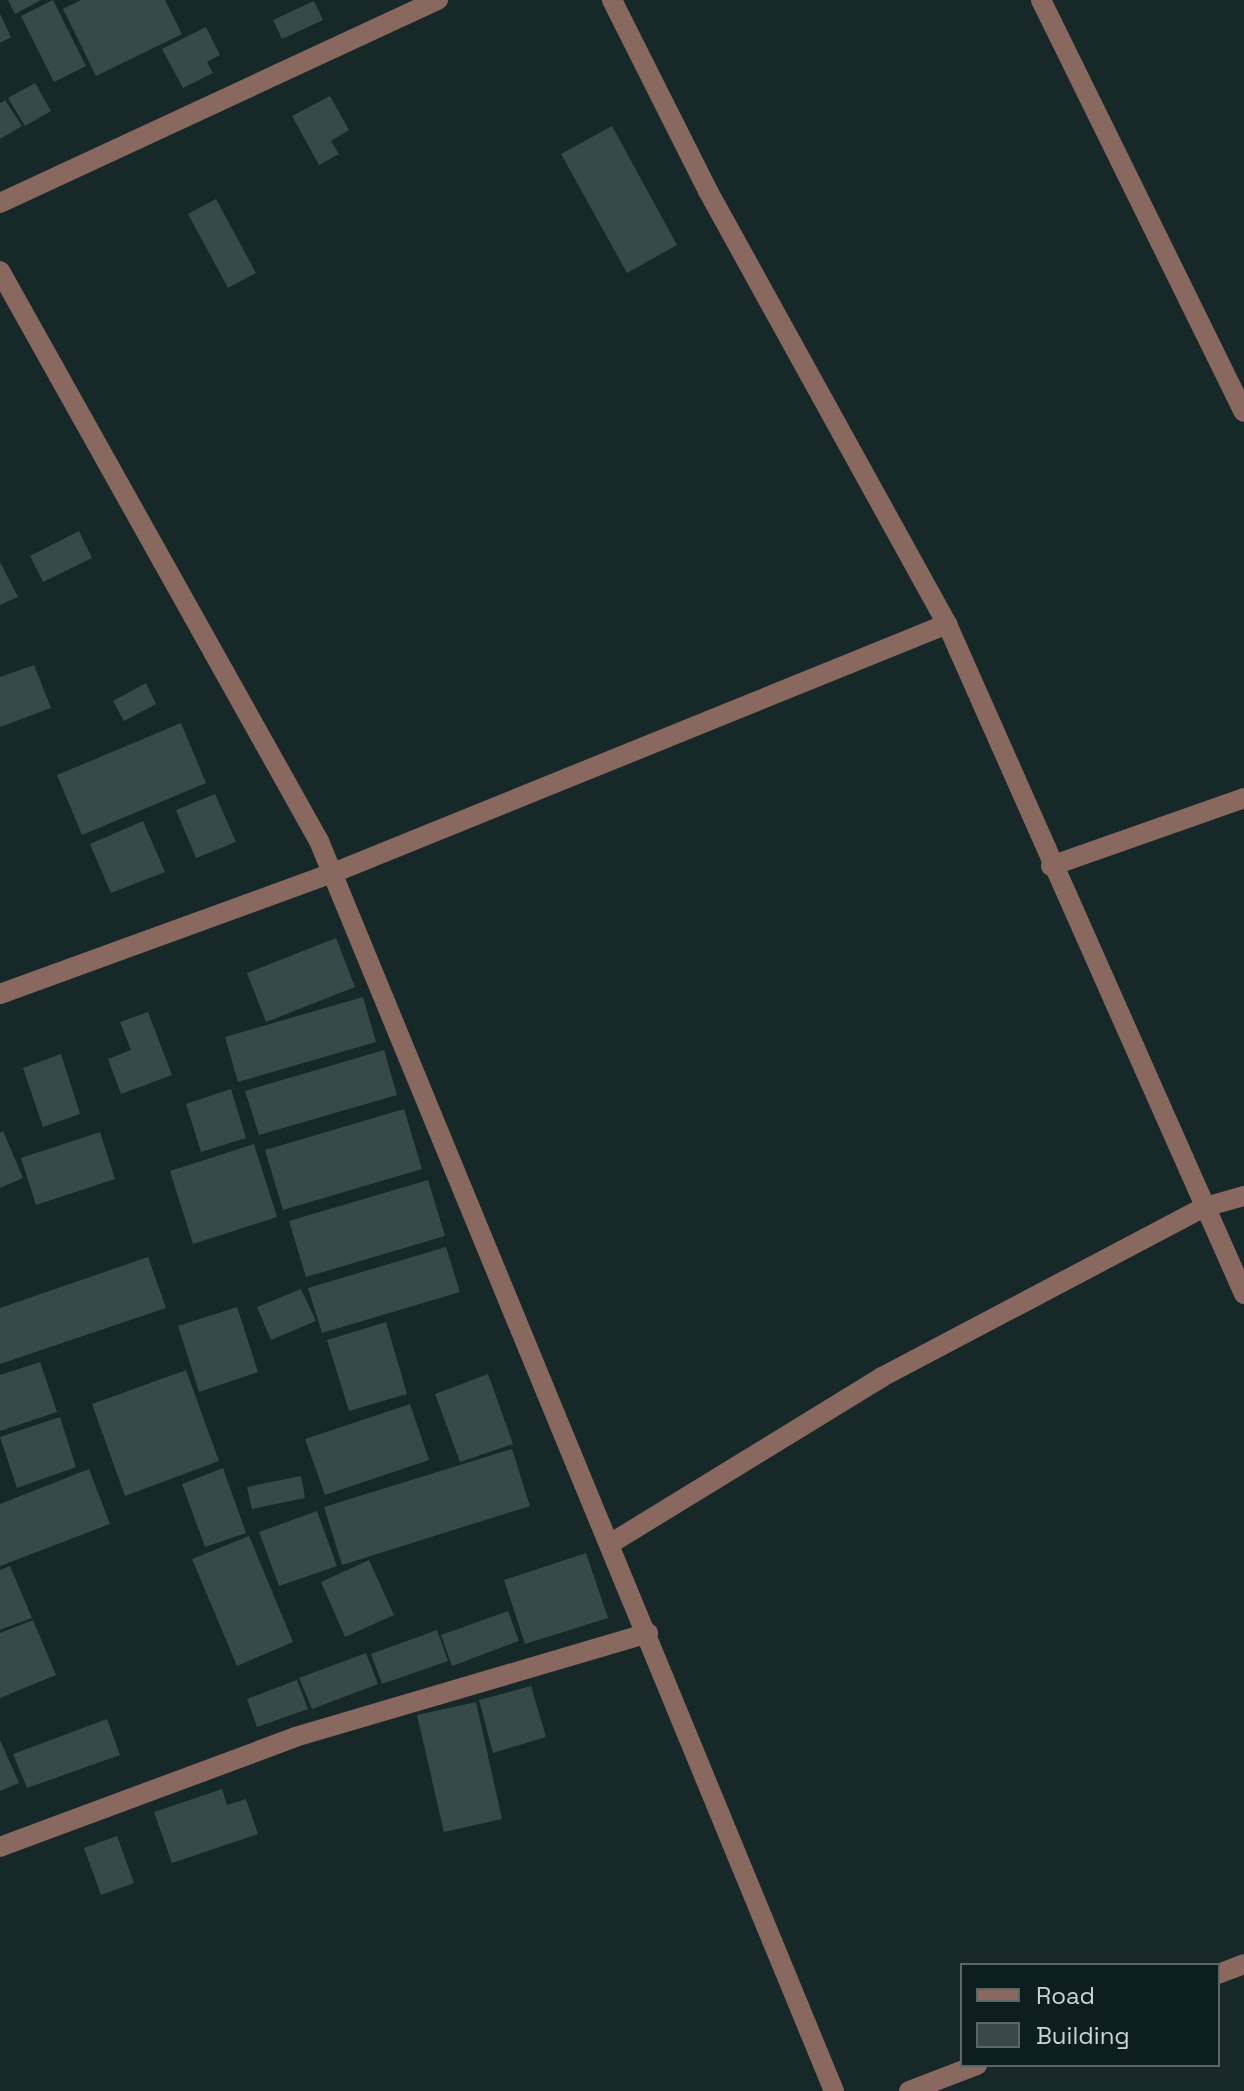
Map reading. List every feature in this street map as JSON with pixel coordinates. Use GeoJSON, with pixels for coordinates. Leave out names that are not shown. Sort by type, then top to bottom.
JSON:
{"type":"FeatureCollection","features":[{"type":"Feature","properties":{"kind":"street"},"geometry":{"type":"LineString","coordinates":[[0,203],[438,0]]}},
{"type":"Feature","properties":{"kind":"street"},"geometry":{"type":"LineString","coordinates":[[612,0],[708,191],[947,624],[1051,866],[1244,1294]]}},
{"type":"Feature","properties":{"kind":"street"},"geometry":{"type":"LineString","coordinates":[[1041,0],[1244,412]]}},
{"type":"Feature","properties":{"kind":"street"},"geometry":{"type":"LineString","coordinates":[[0,271],[333,873],[613,1542],[834,2091]]}},
{"type":"Feature","properties":{"kind":"street"},"geometry":{"type":"LineString","coordinates":[[0,994],[333,873],[947,624]]}},
{"type":"Feature","properties":{"kind":"street"},"geometry":{"type":"LineString","coordinates":[[1051,866],[1244,798]]}},
{"type":"Feature","properties":{"kind":"street"},"geometry":{"type":"LineString","coordinates":[[613,1542],[882,1377],[1205,1207],[1244,1196]]}},
{"type":"Feature","properties":{"kind":"street"},"geometry":{"type":"LineString","coordinates":[[0,1847],[295,1737],[648,1633]]}},
{"type":"Feature","properties":{"kind":"street"},"geometry":{"type":"LineString","coordinates":[[1220,1973],[1244,1964]]}},
{"type":"Feature","properties":{"kind":"street"},"geometry":{"type":"LineString","coordinates":[[909,2091],[972,2067]]}},
{"type":"Feature","properties":{"kind":"building"},"geometry":{"type":"Polygon","coordinates":[[[8,0],[41,0],[15,14],[8,0]]]}},
{"type":"Feature","properties":{"kind":"building"},"geometry":{"type":"Polygon","coordinates":[[[53,0],[86,66],[54,82],[21,16],[53,0]]]}},
{"type":"Feature","properties":{"kind":"building"},"geometry":{"type":"Polygon","coordinates":[[[81,0],[165,0],[182,34],[96,76],[63,9],[81,0]]]}},
{"type":"Feature","properties":{"kind":"building"},"geometry":{"type":"Polygon","coordinates":[[[314,1],[323,20],[282,39],[273,20],[314,1]]]}},
{"type":"Feature","properties":{"kind":"building"},"geometry":{"type":"Polygon","coordinates":[[[0,14],[11,37],[0,43],[0,14]]]}},
{"type":"Feature","properties":{"kind":"building"},"geometry":{"type":"Polygon","coordinates":[[[206,27],[220,55],[207,62],[213,73],[183,88],[162,49],[206,27]]]}},
{"type":"Feature","properties":{"kind":"building"},"geometry":{"type":"Polygon","coordinates":[[[35,83],[51,111],[25,126],[8,98],[35,83]]]}},
{"type":"Feature","properties":{"kind":"building"},"geometry":{"type":"Polygon","coordinates":[[[330,96],[349,130],[331,141],[339,154],[319,165],[292,116],[330,96]]]}},
{"type":"Feature","properties":{"kind":"building"},"geometry":{"type":"Polygon","coordinates":[[[5,100],[22,126],[0,139],[0,103],[5,100]]]}},
{"type":"Feature","properties":{"kind":"building"},"geometry":{"type":"Polygon","coordinates":[[[612,126],[677,245],[627,273],[561,154],[612,126]]]}},
{"type":"Feature","properties":{"kind":"building"},"geometry":{"type":"Polygon","coordinates":[[[216,199],[256,273],[228,288],[188,214],[216,199]]]}},
{"type":"Feature","properties":{"kind":"building"},"geometry":{"type":"Polygon","coordinates":[[[79,531],[92,558],[43,582],[30,556],[79,531]]]}},
{"type":"Feature","properties":{"kind":"building"},"geometry":{"type":"Polygon","coordinates":[[[0,562],[18,597],[0,605],[0,562]]]}},
{"type":"Feature","properties":{"kind":"building"},"geometry":{"type":"Polygon","coordinates":[[[34,665],[51,708],[0,727],[0,677],[34,665]]]}},
{"type":"Feature","properties":{"kind":"building"},"geometry":{"type":"Polygon","coordinates":[[[146,683],[156,704],[124,721],[113,701],[146,683]]]}},
{"type":"Feature","properties":{"kind":"building"},"geometry":{"type":"Polygon","coordinates":[[[181,723],[206,783],[82,835],[57,775],[181,723]]]}},
{"type":"Feature","properties":{"kind":"building"},"geometry":{"type":"Polygon","coordinates":[[[215,794],[236,842],[196,858],[176,810],[215,794]]]}},
{"type":"Feature","properties":{"kind":"building"},"geometry":{"type":"Polygon","coordinates":[[[143,821],[165,872],[111,893],[90,844],[143,821]]]}},
{"type":"Feature","properties":{"kind":"building"},"geometry":{"type":"Polygon","coordinates":[[[336,938],[355,987],[266,1022],[247,973],[336,938]]]}},
{"type":"Feature","properties":{"kind":"building"},"geometry":{"type":"Polygon","coordinates":[[[363,997],[376,1042],[238,1082],[225,1037],[363,997]]]}},
{"type":"Feature","properties":{"kind":"building"},"geometry":{"type":"Polygon","coordinates":[[[148,1012],[172,1075],[121,1094],[108,1059],[131,1050],[120,1022],[148,1012]]]}},
{"type":"Feature","properties":{"kind":"building"},"geometry":{"type":"Polygon","coordinates":[[[384,1050],[397,1095],[259,1135],[245,1091],[384,1050]]]}},
{"type":"Feature","properties":{"kind":"building"},"geometry":{"type":"Polygon","coordinates":[[[61,1054],[80,1114],[43,1127],[23,1068],[61,1054]]]}},
{"type":"Feature","properties":{"kind":"building"},"geometry":{"type":"Polygon","coordinates":[[[231,1089],[246,1138],[201,1152],[186,1104],[231,1089]]]}},
{"type":"Feature","properties":{"kind":"building"},"geometry":{"type":"Polygon","coordinates":[[[404,1109],[422,1169],[283,1210],[265,1150],[404,1109]]]}},
{"type":"Feature","properties":{"kind":"building"},"geometry":{"type":"Polygon","coordinates":[[[3,1131],[23,1178],[0,1188],[0,1133],[3,1131]]]}},
{"type":"Feature","properties":{"kind":"building"},"geometry":{"type":"Polygon","coordinates":[[[100,1132],[115,1179],[36,1205],[21,1158],[100,1132]]]}},
{"type":"Feature","properties":{"kind":"building"},"geometry":{"type":"Polygon","coordinates":[[[254,1144],[277,1217],[193,1244],[170,1171],[254,1144]]]}},
{"type":"Feature","properties":{"kind":"building"},"geometry":{"type":"Polygon","coordinates":[[[428,1180],[445,1236],[306,1277],[289,1221],[428,1180]]]}},
{"type":"Feature","properties":{"kind":"building"},"geometry":{"type":"Polygon","coordinates":[[[446,1247],[460,1292],[322,1333],[308,1288],[446,1247]]]}},
{"type":"Feature","properties":{"kind":"building"},"geometry":{"type":"Polygon","coordinates":[[[148,1257],[166,1308],[0,1364],[0,1308],[148,1257]]]}},
{"type":"Feature","properties":{"kind":"building"},"geometry":{"type":"Polygon","coordinates":[[[301,1289],[316,1321],[271,1340],[257,1307],[301,1289]]]}},
{"type":"Feature","properties":{"kind":"building"},"geometry":{"type":"Polygon","coordinates":[[[237,1307],[258,1372],[199,1392],[178,1326],[237,1307]]]}},
{"type":"Feature","properties":{"kind":"building"},"geometry":{"type":"Polygon","coordinates":[[[386,1322],[407,1394],[349,1411],[327,1340],[386,1322]]]}},
{"type":"Feature","properties":{"kind":"building"},"geometry":{"type":"Polygon","coordinates":[[[40,1362],[57,1412],[0,1431],[0,1375],[40,1362]]]}},
{"type":"Feature","properties":{"kind":"building"},"geometry":{"type":"Polygon","coordinates":[[[186,1370],[219,1461],[125,1496],[92,1404],[186,1370]]]}},
{"type":"Feature","properties":{"kind":"building"},"geometry":{"type":"Polygon","coordinates":[[[488,1374],[513,1444],[460,1462],[435,1394],[488,1374]]]}},
{"type":"Feature","properties":{"kind":"building"},"geometry":{"type":"Polygon","coordinates":[[[410,1404],[429,1460],[325,1495],[305,1439],[410,1404]]]}},
{"type":"Feature","properties":{"kind":"building"},"geometry":{"type":"Polygon","coordinates":[[[60,1417],[76,1467],[17,1488],[0,1437],[60,1417]]]}},
{"type":"Feature","properties":{"kind":"building"},"geometry":{"type":"Polygon","coordinates":[[[512,1449],[530,1506],[342,1565],[324,1507],[512,1449]]]}},
{"type":"Feature","properties":{"kind":"building"},"geometry":{"type":"Polygon","coordinates":[[[223,1468],[246,1533],[205,1547],[182,1484],[223,1468]]]}},
{"type":"Feature","properties":{"kind":"building"},"geometry":{"type":"Polygon","coordinates":[[[89,1469],[110,1524],[0,1566],[0,1504],[89,1469]]]}},
{"type":"Feature","properties":{"kind":"building"},"geometry":{"type":"Polygon","coordinates":[[[301,1476],[305,1498],[252,1509],[247,1487],[301,1476]]]}},
{"type":"Feature","properties":{"kind":"building"},"geometry":{"type":"Polygon","coordinates":[[[317,1511],[337,1566],[279,1586],[259,1532],[317,1511]]]}},
{"type":"Feature","properties":{"kind":"building"},"geometry":{"type":"Polygon","coordinates":[[[249,1536],[293,1642],[237,1666],[192,1559],[249,1536]]]}},
{"type":"Feature","properties":{"kind":"building"},"geometry":{"type":"Polygon","coordinates":[[[586,1553],[608,1618],[525,1644],[504,1580],[586,1553]]]}},
{"type":"Feature","properties":{"kind":"building"},"geometry":{"type":"Polygon","coordinates":[[[369,1560],[394,1615],[345,1637],[321,1582],[369,1560]]]}},
{"type":"Feature","properties":{"kind":"building"},"geometry":{"type":"Polygon","coordinates":[[[10,1566],[32,1618],[0,1630],[0,1570],[10,1566]]]}},
{"type":"Feature","properties":{"kind":"building"},"geometry":{"type":"Polygon","coordinates":[[[508,1611],[519,1641],[452,1666],[441,1635],[508,1611]]]}},
{"type":"Feature","properties":{"kind":"building"},"geometry":{"type":"Polygon","coordinates":[[[33,1620],[56,1675],[0,1698],[0,1633],[33,1620]]]}},
{"type":"Feature","properties":{"kind":"building"},"geometry":{"type":"Polygon","coordinates":[[[437,1630],[448,1661],[382,1684],[371,1654],[437,1630]]]}},
{"type":"Feature","properties":{"kind":"building"},"geometry":{"type":"Polygon","coordinates":[[[366,1653],[378,1684],[312,1709],[299,1678],[366,1653]]]}},
{"type":"Feature","properties":{"kind":"building"},"geometry":{"type":"Polygon","coordinates":[[[297,1680],[308,1709],[257,1727],[247,1699],[297,1680]]]}},
{"type":"Feature","properties":{"kind":"building"},"geometry":{"type":"Polygon","coordinates":[[[531,1686],[546,1737],[493,1753],[479,1700],[531,1686]]]}},
{"type":"Feature","properties":{"kind":"building"},"geometry":{"type":"Polygon","coordinates":[[[476,1702],[502,1819],[444,1832],[417,1715],[476,1702]]]}},
{"type":"Feature","properties":{"kind":"building"},"geometry":{"type":"Polygon","coordinates":[[[107,1719],[120,1755],[27,1788],[13,1754],[107,1719]]]}},
{"type":"Feature","properties":{"kind":"building"},"geometry":{"type":"Polygon","coordinates":[[[0,1740],[19,1783],[0,1791],[0,1740]]]}},
{"type":"Feature","properties":{"kind":"building"},"geometry":{"type":"Polygon","coordinates":[[[222,1789],[227,1805],[246,1799],[258,1834],[172,1863],[154,1812],[222,1789]]]}},
{"type":"Feature","properties":{"kind":"building"},"geometry":{"type":"Polygon","coordinates":[[[117,1836],[134,1883],[101,1895],[84,1848],[117,1836]]]}}]}
